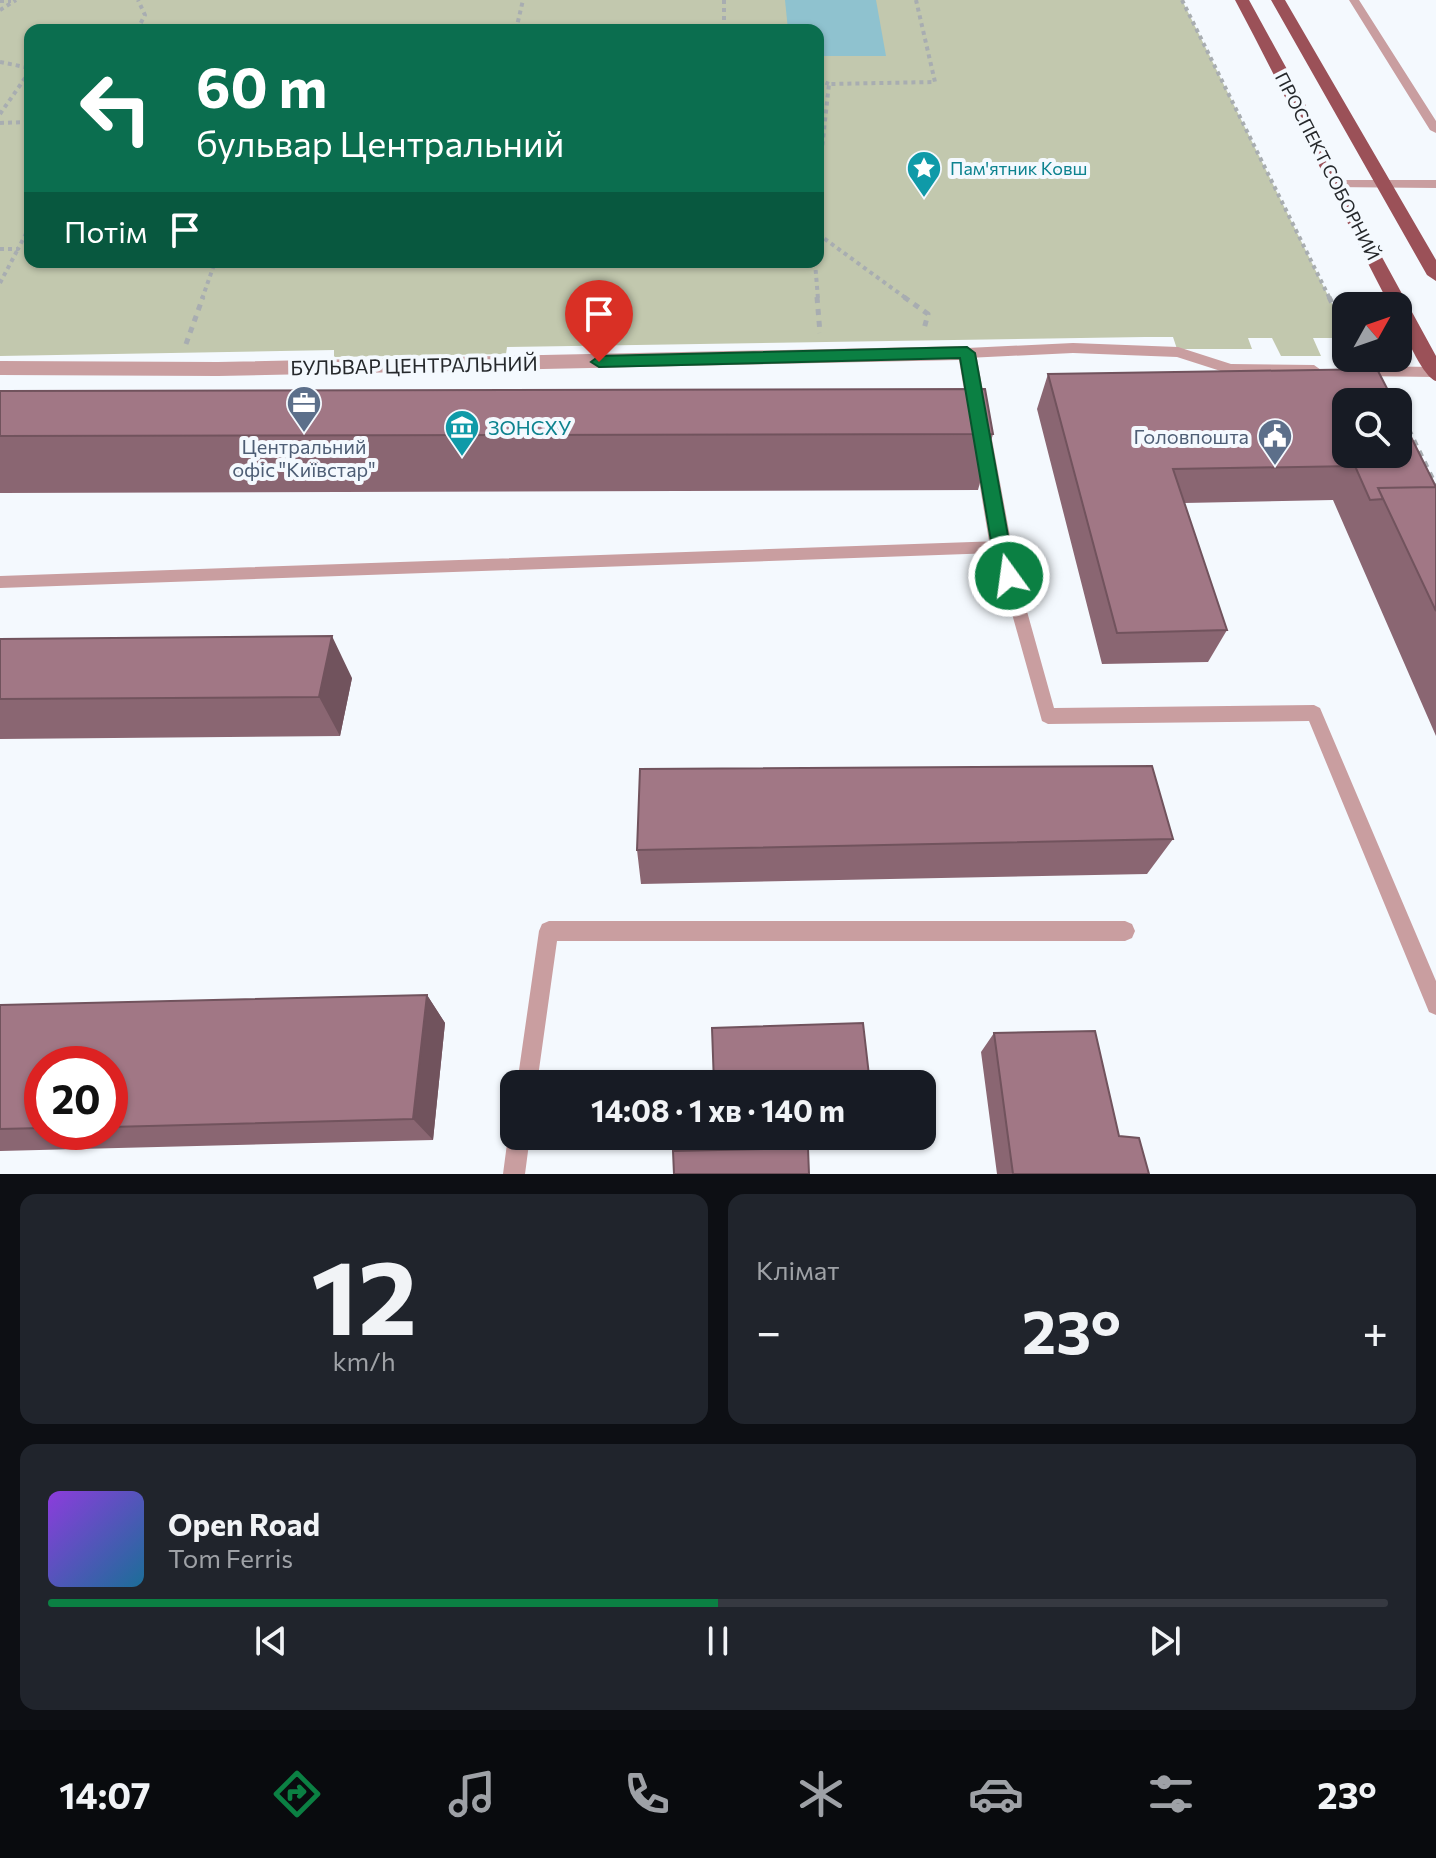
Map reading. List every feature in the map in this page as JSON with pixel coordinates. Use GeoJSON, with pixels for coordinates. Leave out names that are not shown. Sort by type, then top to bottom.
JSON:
{"type":"FeatureCollection","features":[{"type":"Feature","properties":{"kind":"main road","name":"ПРОСПЕКТ СОБОРНИЙ"},"geometry":{"type":"LineString","coordinates":[[1242,0],[1292,93],[1334,184],[1436,373]]}},
{"type":"Feature","properties":{"kind":"main road","name":"ПРОСПЕКТ СОБОРНИЙ"},"geometry":{"type":"LineString","coordinates":[[1278,0],[1436,275]]}},
{"type":"Feature","properties":{"kind":"street","name":"БУЛЬВАР ЦЕНТРАЛЬНИЙ"},"geometry":{"type":"LineString","coordinates":[[0,368],[178,368],[967,353]]}},
{"type":"Feature","properties":{"kind":"street"},"geometry":{"type":"LineString","coordinates":[[967,353],[1001,547]]}},
{"type":"Feature","properties":{"kind":"lane"},"geometry":{"type":"LineString","coordinates":[[1354,0],[1436,130]]}},
{"type":"Feature","properties":{"kind":"lane"},"geometry":{"type":"LineString","coordinates":[[1334,184],[1436,184]]}},
{"type":"Feature","properties":{"kind":"lane"},"geometry":{"type":"LineString","coordinates":[[967,353],[1073,348],[1178,352],[1230,369],[1326,371]]}},
{"type":"Feature","properties":{"kind":"lane"},"geometry":{"type":"LineString","coordinates":[[1389,372],[1436,373]]}},
{"type":"Feature","properties":{"kind":"lane"},"geometry":{"type":"LineString","coordinates":[[0,582],[1001,547],[1048,716],[1314,713],[1436,1005]]}},
{"type":"Feature","properties":{"kind":"lane"},"geometry":{"type":"LineString","coordinates":[[529,1070],[549,931],[1125,931]]}},
{"type":"Feature","properties":{"kind":"lane"},"geometry":{"type":"LineString","coordinates":[[514,1174],[517,1150]]}},
{"type":"Feature","properties":{"kind":"path"},"geometry":{"type":"LineString","coordinates":[[138,0],[145,15],[140,24]]}},
{"type":"Feature","properties":{"kind":"path"},"geometry":{"type":"LineString","coordinates":[[517,24],[523,0]]}},
{"type":"Feature","properties":{"kind":"path"},"geometry":{"type":"LineString","coordinates":[[724,0],[724,24]]}},
{"type":"Feature","properties":{"kind":"path"},"geometry":{"type":"LineString","coordinates":[[824,82],[935,82],[916,0]]}},
{"type":"Feature","properties":{"kind":"path"},"geometry":{"type":"LineString","coordinates":[[1182,0],[1332,304]]}},
{"type":"Feature","properties":{"kind":"path"},"geometry":{"type":"LineString","coordinates":[[0,1],[14,1]]}},
{"type":"Feature","properties":{"kind":"path"},"geometry":{"type":"LineString","coordinates":[[0,10],[14,1]]}},
{"type":"Feature","properties":{"kind":"path"},"geometry":{"type":"LineString","coordinates":[[0,62],[24,68]]}},
{"type":"Feature","properties":{"kind":"path"},"geometry":{"type":"LineString","coordinates":[[0,114],[24,78]]}},
{"type":"Feature","properties":{"kind":"path"},"geometry":{"type":"LineString","coordinates":[[824,130],[829,84]]}},
{"type":"Feature","properties":{"kind":"path"},"geometry":{"type":"LineString","coordinates":[[0,123],[24,122]]}},
{"type":"Feature","properties":{"kind":"path"},"geometry":{"type":"LineString","coordinates":[[0,283],[24,238]]}},
{"type":"Feature","properties":{"kind":"path"},"geometry":{"type":"LineString","coordinates":[[824,238],[928,314],[917,356]]}},
{"type":"Feature","properties":{"kind":"path"},"geometry":{"type":"LineString","coordinates":[[0,249],[18,249]]}},
{"type":"Feature","properties":{"kind":"path"},"geometry":{"type":"LineString","coordinates":[[178,368],[213,268]]}},
{"type":"Feature","properties":{"kind":"path"},"geometry":{"type":"LineString","coordinates":[[815,268],[821,358]]}},
{"type":"Feature","properties":{"kind":"path"},"geometry":{"type":"LineString","coordinates":[[1412,437],[1436,486]]}},
{"type":"Feature","properties":{"kind":"green space"},"geometry":{"type":"Polygon","coordinates":[[[0,0],[1182,0],[1332,304],[1332,338],[1313,338],[1321,356],[1281,356],[1272,338],[1248,338],[1252,349],[1177,349],[1173,337],[1145,337],[507,347],[506,354],[334,357],[334,350],[0,356],[0,0]]]}},
{"type":"Feature","properties":{"kind":"water"},"geometry":{"type":"Polygon","coordinates":[[[785,0],[876,0],[886,56],[824,56],[824,24],[787,24],[785,0]]]}},
{"type":"Feature","properties":{"kind":"building"},"geometry":{"type":"Polygon","coordinates":[[[1332,370],[1379,372],[1387,388],[1332,388],[1332,466],[1173,469],[1227,630],[1117,633],[1048,374],[1332,370]]]}},
{"type":"Feature","properties":{"kind":"building"},"geometry":{"type":"Polygon","coordinates":[[[985,389],[993,434],[0,436],[0,391],[985,389]]]}},
{"type":"Feature","properties":{"kind":"building"},"geometry":{"type":"Polygon","coordinates":[[[1412,439],[1436,487],[1378,488],[1383,499],[1370,500],[1356,468],[1412,468],[1412,439]]]}},
{"type":"Feature","properties":{"kind":"building"},"geometry":{"type":"Polygon","coordinates":[[[1436,487],[1436,611],[1378,488],[1436,487]]]}},
{"type":"Feature","properties":{"kind":"building"},"geometry":{"type":"Polygon","coordinates":[[[332,636],[319,697],[0,699],[0,639],[332,636]]]}},
{"type":"Feature","properties":{"kind":"building"},"geometry":{"type":"Polygon","coordinates":[[[1152,766],[1173,839],[637,850],[640,769],[1152,766]]]}},
{"type":"Feature","properties":{"kind":"building"},"geometry":{"type":"Polygon","coordinates":[[[427,995],[413,1119],[128,1127],[128,1046],[24,1046],[24,1128],[0,1129],[0,1005],[427,995]]]}},
{"type":"Feature","properties":{"kind":"building"},"geometry":{"type":"Polygon","coordinates":[[[863,1023],[868,1070],[714,1070],[712,1028],[863,1023]]]}},
{"type":"Feature","properties":{"kind":"building"},"geometry":{"type":"Polygon","coordinates":[[[1095,1031],[1119,1136],[1139,1138],[1149,1174],[1013,1174],[994,1033],[1095,1031]]]}},
{"type":"Feature","properties":{"kind":"building"},"geometry":{"type":"Polygon","coordinates":[[[808,1150],[809,1174],[674,1174],[673,1151],[808,1150]]]}},
{"type":"Feature","properties":{"kind":"place","name":"Пам'ятник Ковш"},"geometry":{"type":"Point","coordinates":[924,199]}},
{"type":"Feature","properties":{"kind":"place","name":"Центральний офіс \"Київстар\""},"geometry":{"type":"Point","coordinates":[304,434]}},
{"type":"Feature","properties":{"kind":"place","name":"ЗОНСХУ"},"geometry":{"type":"Point","coordinates":[462,458]}},
{"type":"Feature","properties":{"kind":"place","name":"Головпошта"},"geometry":{"type":"Point","coordinates":[1275,467]}},
{"type":"Feature","properties":{"kind":"route"},"geometry":{"type":"LineString","coordinates":[[599,362],[967,353],[1001,547],[1009,576]]}}]}
